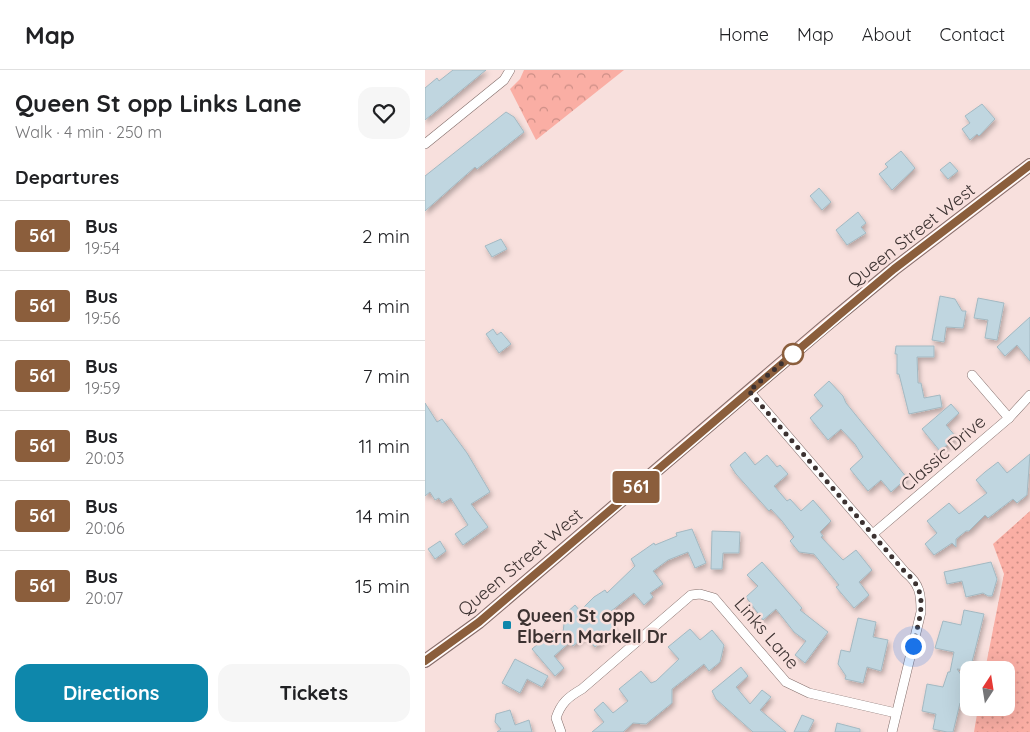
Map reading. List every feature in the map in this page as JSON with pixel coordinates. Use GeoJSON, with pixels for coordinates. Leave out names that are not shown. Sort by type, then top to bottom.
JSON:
{"type":"FeatureCollection","features":[{"type":"Feature","properties":{"kind":"main road","name":"Queen Street West"},"geometry":{"type":"LineString","coordinates":[[425,661],[479,622],[894,269],[1030,165]]}},
{"type":"Feature","properties":{"kind":"street"},"geometry":{"type":"LineString","coordinates":[[425,144],[504,80],[510,70]]}},
{"type":"Feature","properties":{"kind":"street"},"geometry":{"type":"LineString","coordinates":[[973,375],[1009,418]]}},
{"type":"Feature","properties":{"kind":"street"},"geometry":{"type":"LineString","coordinates":[[749,391],[874,533],[905,572],[916,581],[921,593],[921,612],[892,732]]}},
{"type":"Feature","properties":{"kind":"street","name":"Classic Drive"},"geometry":{"type":"LineString","coordinates":[[874,533],[1009,418],[1030,395]]}},
{"type":"Feature","properties":{"kind":"street","name":"Links Lane"},"geometry":{"type":"LineString","coordinates":[[561,732],[556,718],[560,707],[568,697],[582,689],[691,595],[701,594],[714,598],[786,682],[809,693],[896,713]]}},
{"type":"Feature","properties":{"kind":"green space"},"geometry":{"type":"Polygon","coordinates":[[[524,70],[624,70],[536,140],[510,89],[520,79],[524,70]]]}},
{"type":"Feature","properties":{"kind":"green space"},"geometry":{"type":"Polygon","coordinates":[[[1030,511],[1030,732],[974,732],[977,716],[1015,716],[1015,661],[987,661],[1004,574],[993,544],[1030,511]]]}},
{"type":"Feature","properties":{"kind":"building"},"geometry":{"type":"Polygon","coordinates":[[[453,70],[486,70],[425,120],[425,88],[437,78],[439,81],[453,70]]]}},
{"type":"Feature","properties":{"kind":"building"},"geometry":{"type":"Polygon","coordinates":[[[982,104],[995,119],[979,136],[977,134],[970,140],[962,129],[970,123],[965,116],[982,104]]]}},
{"type":"Feature","properties":{"kind":"building"},"geometry":{"type":"Polygon","coordinates":[[[506,112],[514,117],[524,132],[477,169],[475,167],[425,211],[425,176],[506,112]]]}},
{"type":"Feature","properties":{"kind":"building"},"geometry":{"type":"Polygon","coordinates":[[[901,151],[915,168],[892,190],[879,174],[888,167],[885,164],[901,151]]]}},
{"type":"Feature","properties":{"kind":"building"},"geometry":{"type":"Polygon","coordinates":[[[950,162],[958,171],[948,179],[940,170],[950,162]]]}},
{"type":"Feature","properties":{"kind":"building"},"geometry":{"type":"Polygon","coordinates":[[[819,188],[831,202],[822,210],[810,196],[819,188]]]}},
{"type":"Feature","properties":{"kind":"building"},"geometry":{"type":"Polygon","coordinates":[[[858,212],[866,223],[861,227],[866,233],[847,245],[836,230],[858,212]]]}},
{"type":"Feature","properties":{"kind":"building"},"geometry":{"type":"Polygon","coordinates":[[[501,239],[507,249],[492,257],[485,246],[501,239]]]}},
{"type":"Feature","properties":{"kind":"building"},"geometry":{"type":"Polygon","coordinates":[[[940,296],[955,299],[962,311],[966,311],[963,328],[946,327],[944,342],[932,340],[940,296]]]}},
{"type":"Feature","properties":{"kind":"building"},"geometry":{"type":"Polygon","coordinates":[[[978,298],[1004,303],[997,340],[985,338],[988,320],[974,318],[978,298]]]}},
{"type":"Feature","properties":{"kind":"building"},"geometry":{"type":"Polygon","coordinates":[[[1030,317],[1030,361],[1017,345],[1005,356],[997,347],[1030,317]]]}},
{"type":"Feature","properties":{"kind":"building"},"geometry":{"type":"Polygon","coordinates":[[[493,329],[497,335],[501,332],[511,344],[499,353],[486,334],[493,329]]]}},
{"type":"Feature","properties":{"kind":"building"},"geometry":{"type":"Polygon","coordinates":[[[896,346],[934,346],[934,357],[917,357],[918,383],[921,383],[924,398],[940,395],[942,407],[909,414],[899,374],[897,374],[896,346]]]}},
{"type":"Feature","properties":{"kind":"building"},"geometry":{"type":"Polygon","coordinates":[[[829,381],[843,396],[846,403],[907,478],[891,492],[881,480],[868,491],[850,469],[863,457],[855,444],[841,429],[828,440],[810,418],[823,406],[814,395],[829,381]]]}},
{"type":"Feature","properties":{"kind":"building"},"geometry":{"type":"Polygon","coordinates":[[[425,403],[437,422],[442,419],[467,453],[490,492],[471,504],[488,527],[463,545],[455,534],[468,525],[451,498],[442,503],[439,498],[435,500],[430,492],[425,496],[425,403]]]}},
{"type":"Feature","properties":{"kind":"building"},"geometry":{"type":"Polygon","coordinates":[[[951,404],[959,413],[946,425],[956,437],[940,451],[922,429],[951,404]]]}},
{"type":"Feature","properties":{"kind":"building"},"geometry":{"type":"Polygon","coordinates":[[[745,452],[755,465],[767,455],[777,467],[780,465],[788,474],[774,486],[787,501],[790,499],[801,511],[813,500],[831,521],[820,532],[823,536],[821,537],[843,560],[856,550],[872,570],[859,582],[869,595],[854,608],[836,587],[839,585],[814,554],[799,552],[790,541],[794,537],[782,521],[771,509],[769,511],[736,474],[730,465],[745,452]]]}},
{"type":"Feature","properties":{"kind":"building"},"geometry":{"type":"Polygon","coordinates":[[[1030,454],[1027,495],[1017,503],[1013,499],[988,518],[985,515],[969,531],[966,531],[956,539],[956,547],[952,543],[934,555],[925,544],[937,533],[927,521],[949,503],[959,514],[987,493],[976,480],[985,472],[998,462],[1007,473],[1030,454]]]}},
{"type":"Feature","properties":{"kind":"building"},"geometry":{"type":"Polygon","coordinates":[[[692,529],[706,563],[695,568],[688,552],[668,560],[653,571],[663,584],[650,593],[653,597],[644,605],[634,593],[605,616],[616,629],[595,647],[585,636],[573,646],[570,642],[554,656],[564,668],[555,676],[532,649],[553,631],[563,633],[565,614],[575,605],[580,611],[594,597],[605,590],[607,593],[635,566],[631,559],[654,543],[655,545],[677,536],[676,533],[692,529]]]}},
{"type":"Feature","properties":{"kind":"building"},"geometry":{"type":"Polygon","coordinates":[[[712,531],[740,532],[739,553],[723,553],[722,569],[711,569],[712,531]]]}},
{"type":"Feature","properties":{"kind":"building"},"geometry":{"type":"Polygon","coordinates":[[[440,541],[446,551],[435,559],[428,549],[440,541]]]}},
{"type":"Feature","properties":{"kind":"building"},"geometry":{"type":"Polygon","coordinates":[[[762,562],[802,608],[800,610],[828,632],[805,663],[795,655],[806,641],[794,632],[776,609],[763,620],[746,597],[758,586],[747,575],[762,562]]]}},
{"type":"Feature","properties":{"kind":"building"},"geometry":{"type":"Polygon","coordinates":[[[991,562],[997,579],[992,596],[983,593],[966,597],[962,581],[947,584],[944,572],[991,562]]]}},
{"type":"Feature","properties":{"kind":"building"},"geometry":{"type":"Polygon","coordinates":[[[964,610],[984,614],[972,661],[960,661],[960,669],[957,669],[960,673],[960,703],[953,732],[947,732],[933,729],[936,714],[922,711],[927,684],[943,687],[948,672],[950,672],[954,652],[935,648],[943,621],[961,625],[964,610]]]}},
{"type":"Feature","properties":{"kind":"building"},"geometry":{"type":"Polygon","coordinates":[[[858,618],[876,622],[873,637],[888,640],[881,671],[867,667],[863,683],[845,679],[846,676],[838,664],[841,650],[850,652],[858,618]]]}},
{"type":"Feature","properties":{"kind":"building"},"geometry":{"type":"Polygon","coordinates":[[[690,629],[700,640],[712,630],[724,645],[720,662],[709,671],[704,664],[672,689],[672,703],[646,724],[633,723],[623,732],[592,732],[604,722],[594,710],[603,702],[613,713],[628,701],[619,689],[641,671],[651,683],[656,681],[679,659],[668,647],[690,629]]]}},
{"type":"Feature","properties":{"kind":"building"},"geometry":{"type":"Polygon","coordinates":[[[515,659],[548,676],[542,687],[527,679],[520,693],[502,683],[515,659]]]}},
{"type":"Feature","properties":{"kind":"building"},"geometry":{"type":"Polygon","coordinates":[[[741,667],[748,676],[736,687],[750,704],[762,690],[771,697],[760,710],[786,732],[753,732],[716,699],[712,691],[741,667]]]}},
{"type":"Feature","properties":{"kind":"building"},"geometry":{"type":"Polygon","coordinates":[[[510,710],[515,725],[529,720],[532,732],[497,732],[501,729],[495,722],[496,714],[510,710]]]}},
{"type":"Feature","properties":{"kind":"building"},"geometry":{"type":"Polygon","coordinates":[[[802,715],[814,720],[808,732],[794,732],[802,715]]]}},
{"type":"Feature","properties":{"kind":"building"},"geometry":{"type":"Polygon","coordinates":[[[837,723],[860,729],[860,732],[835,732],[837,723]]]}},
{"type":"Feature","properties":{"kind":"bus line","name":"561"},"geometry":{"type":"LineString","coordinates":[[425,661],[479,622],[894,269],[1030,165]]}},
{"type":"Feature","properties":{"kind":"place","name":"Queen St opp Elbern Markell Dr"},"geometry":{"type":"Point","coordinates":[507,625]}},
{"type":"Feature","properties":{"kind":"route"},"geometry":{"type":"LineString","coordinates":[[793,354],[749,391],[874,533],[905,572],[916,581],[921,593],[921,612],[913,646]]}}]}
